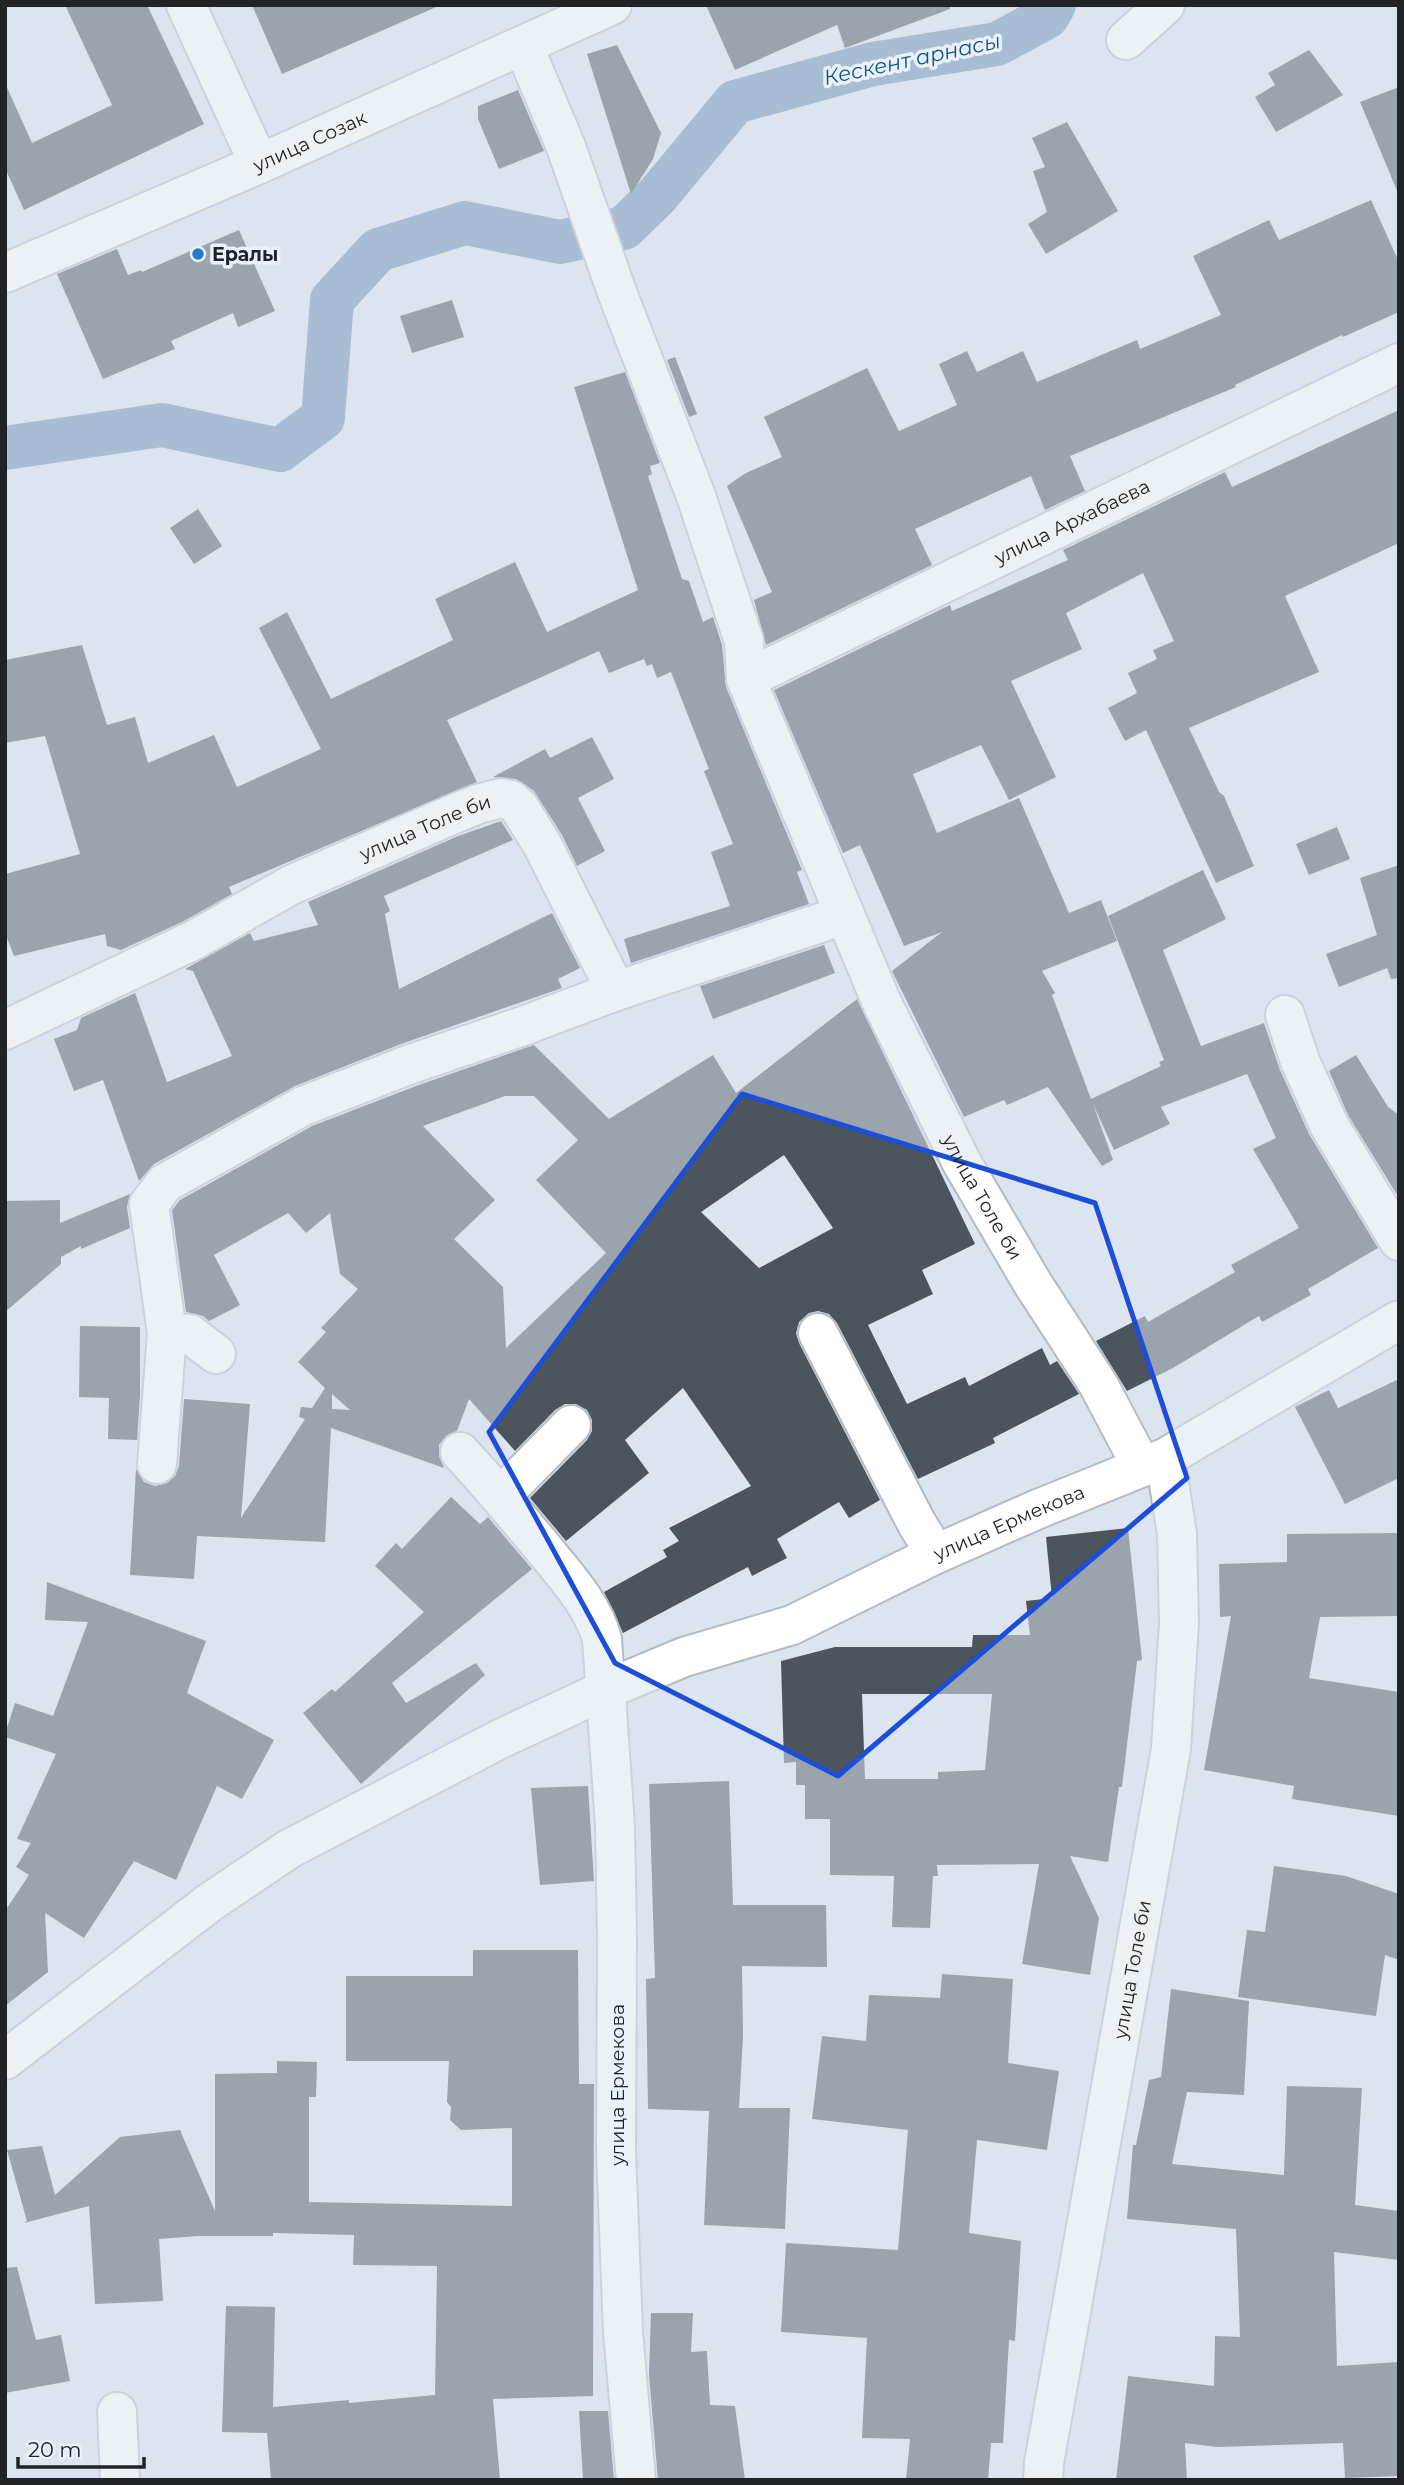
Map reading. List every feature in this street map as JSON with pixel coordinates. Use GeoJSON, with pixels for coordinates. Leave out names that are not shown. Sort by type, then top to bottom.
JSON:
{"type":"FeatureCollection","features":[{"type":"Feature","properties":{"kind":"street"},"geometry":{"type":"LineString","coordinates":[[186,5],[260,164]]}},
{"type":"Feature","properties":{"kind":"street","name":"улица Созак"},"geometry":{"type":"LineString","coordinates":[[5,273],[260,164],[523,45],[575,13],[612,5]]}},
{"type":"Feature","properties":{"kind":"street"},"geometry":{"type":"LineString","coordinates":[[1126,40],[1165,5]]}},
{"type":"Feature","properties":{"kind":"street","name":"улица Толе би"},"geometry":{"type":"LineString","coordinates":[[523,45],[566,147],[618,295],[696,496],[744,641],[746,679],[882,1003],[961,1163],[1033,1284],[1098,1384],[1154,1462],[1177,1546],[1178,1623],[1171,1749],[1046,2449],[1043,2480]]}},
{"type":"Feature","properties":{"kind":"street","name":"улица Архабаева"},"geometry":{"type":"LineString","coordinates":[[746,679],[1399,363]]}},
{"type":"Feature","properties":{"kind":"street","name":"улица Толе би"},"geometry":{"type":"LineString","coordinates":[[5,1030],[194,940],[291,885],[449,816],[501,798],[510,800],[519,807],[543,846],[615,991]]}},
{"type":"Feature","properties":{"kind":"street"},"geometry":{"type":"LineString","coordinates":[[157,1464],[167,1332],[149,1203],[165,1183],[303,1106],[408,1065],[615,991],[845,915]]}},
{"type":"Feature","properties":{"kind":"street"},"geometry":{"type":"LineString","coordinates":[[1285,1015],[1300,1061],[1329,1125],[1399,1241]]}},
{"type":"Feature","properties":{"kind":"street","name":"улица Ермекова"},"geometry":{"type":"LineString","coordinates":[[5,2060],[198,1911],[289,1849],[500,1739],[605,1690],[684,1657],[792,1625],[936,1554],[1154,1462],[1399,1320]]}},
{"type":"Feature","properties":{"kind":"street"},"geometry":{"type":"LineString","coordinates":[[167,1332],[190,1334],[216,1354]]}},
{"type":"Feature","properties":{"kind":"street"},"geometry":{"type":"LineString","coordinates":[[818,1334],[917,1524],[936,1554]]}},
{"type":"Feature","properties":{"kind":"street"},"geometry":{"type":"LineString","coordinates":[[501,1496],[571,1425]]}},
{"type":"Feature","properties":{"kind":"street"},"geometry":{"type":"LineString","coordinates":[[460,1452],[501,1496],[581,1595],[598,1624],[602,1639],[605,1690]]}},
{"type":"Feature","properties":{"kind":"street","name":"улица Ермекова"},"geometry":{"type":"LineString","coordinates":[[605,1690],[615,1825],[616,2165],[623,2332],[636,2480]]}},
{"type":"Feature","properties":{"kind":"street"},"geometry":{"type":"LineString","coordinates":[[117,2413],[120,2480]]}},
{"type":"Feature","properties":{"kind":"highlighted area"},"geometry":{"type":"Polygon","coordinates":[[[742,1094],[1095,1203],[1187,1478],[838,1776],[615,1663],[489,1432],[742,1094]]]}},
{"type":"Feature","properties":{"kind":"building"},"geometry":{"type":"Polygon","coordinates":[[[65,5],[147,5],[204,124],[24,210],[5,168],[5,83],[32,143],[112,105],[65,5]]]}},
{"type":"Feature","properties":{"kind":"building"},"geometry":{"type":"Polygon","coordinates":[[[252,5],[441,5],[282,74],[252,5]]]}},
{"type":"Feature","properties":{"kind":"building"},"geometry":{"type":"Polygon","coordinates":[[[706,5],[950,5],[950,9],[845,48],[837,25],[735,70],[706,5]]]}},
{"type":"Feature","properties":{"kind":"building"},"geometry":{"type":"Polygon","coordinates":[[[617,45],[661,133],[653,159],[631,194],[587,54],[617,45]]]}},
{"type":"Feature","properties":{"kind":"building"},"geometry":{"type":"Polygon","coordinates":[[[1309,50],[1343,95],[1276,132],[1255,97],[1275,85],[1268,73],[1309,50]]]}},
{"type":"Feature","properties":{"kind":"building"},"geometry":{"type":"Polygon","coordinates":[[[1399,87],[1399,193],[1398,193],[1360,102],[1399,87]]]}},
{"type":"Feature","properties":{"kind":"building"},"geometry":{"type":"Polygon","coordinates":[[[518,90],[544,151],[499,169],[478,119],[478,106],[518,90]]]}},
{"type":"Feature","properties":{"kind":"building"},"geometry":{"type":"Polygon","coordinates":[[[1067,122],[1118,211],[1046,254],[1028,224],[1047,212],[1033,171],[1045,167],[1032,138],[1067,122]]]}},
{"type":"Feature","properties":{"kind":"building"},"geometry":{"type":"Polygon","coordinates":[[[1371,200],[1399,262],[1399,312],[1343,337],[1342,335],[1235,385],[1236,387],[1070,456],[1085,491],[1045,510],[1031,476],[915,529],[932,565],[766,645],[754,600],[772,592],[727,486],[744,474],[782,457],[764,417],[867,368],[899,431],[957,405],[939,364],[967,351],[977,372],[1023,351],[1037,382],[1137,340],[1140,349],[1221,315],[1193,256],[1269,220],[1279,240],[1371,200]]]}},
{"type":"Feature","properties":{"kind":"building"},"geometry":{"type":"Polygon","coordinates":[[[239,230],[275,311],[238,327],[233,313],[171,341],[175,349],[103,379],[57,274],[117,249],[128,275],[141,270],[142,272],[239,230]]]}},
{"type":"Feature","properties":{"kind":"building"},"geometry":{"type":"Polygon","coordinates":[[[452,300],[464,337],[412,353],[400,316],[452,300]]]}},
{"type":"Feature","properties":{"kind":"building"},"geometry":{"type":"Polygon","coordinates":[[[675,357],[697,414],[689,417],[667,360],[675,357]]]}},
{"type":"Feature","properties":{"kind":"building"},"geometry":{"type":"Polygon","coordinates":[[[625,372],[660,463],[650,466],[652,474],[648,476],[682,579],[689,581],[703,622],[713,617],[722,645],[726,687],[802,870],[797,872],[809,904],[631,963],[624,939],[730,906],[711,852],[733,844],[704,771],[709,769],[671,672],[657,678],[652,664],[647,666],[644,659],[609,673],[599,651],[447,720],[477,782],[229,887],[232,894],[184,921],[121,950],[107,946],[105,934],[14,956],[5,933],[5,874],[80,854],[45,736],[5,743],[5,660],[82,645],[107,725],[135,717],[148,763],[214,735],[237,787],[321,749],[259,628],[287,612],[331,699],[453,640],[435,599],[515,562],[547,632],[638,590],[574,387],[625,372]]]}},
{"type":"Feature","properties":{"kind":"building"},"geometry":{"type":"Polygon","coordinates":[[[1399,410],[1399,543],[1285,596],[1319,672],[1189,728],[1219,792],[1224,796],[1254,866],[1216,883],[1146,730],[1125,741],[1108,708],[1137,693],[1128,673],[1157,659],[1153,650],[1174,641],[1143,573],[1066,613],[1082,649],[1011,681],[1056,777],[1009,800],[981,745],[913,774],[937,833],[1019,798],[1069,913],[1101,900],[1117,941],[1042,971],[1055,993],[1052,995],[1091,1099],[1161,1066],[1159,1062],[1164,1060],[1108,916],[1203,870],[1226,919],[1163,950],[1201,1046],[1264,1023],[1280,1070],[1309,1134],[1378,1248],[1308,1289],[1311,1295],[1262,1322],[1259,1316],[1173,1368],[1127,1391],[1096,1341],[1145,1316],[1148,1322],[1235,1272],[1231,1265],[1299,1228],[1253,1149],[1276,1138],[1247,1074],[1161,1107],[1170,1124],[1114,1150],[1093,1104],[1113,1160],[1102,1166],[1048,1087],[1007,1105],[1004,1100],[964,1117],[892,971],[942,932],[904,946],[860,845],[843,853],[774,690],[950,605],[952,611],[1068,560],[1063,550],[1225,472],[1232,487],[1399,410]]]}},
{"type":"Feature","properties":{"kind":"building"},"geometry":{"type":"Polygon","coordinates":[[[198,509],[222,546],[194,564],[170,528],[198,509]]]}},
{"type":"Feature","properties":{"kind":"building"},"geometry":{"type":"Polygon","coordinates":[[[592,737],[614,779],[578,798],[605,851],[577,866],[562,835],[534,791],[516,779],[493,777],[545,749],[550,758],[592,737]]]}},
{"type":"Feature","properties":{"kind":"building"},"geometry":{"type":"Polygon","coordinates":[[[501,821],[513,840],[384,896],[390,911],[385,914],[399,989],[552,913],[580,968],[558,979],[562,988],[401,1044],[295,1086],[154,1164],[139,1181],[103,1080],[74,1091],[54,1039],[77,1030],[81,1018],[135,993],[167,1082],[232,1056],[193,971],[185,969],[250,933],[254,941],[318,925],[308,902],[458,836],[501,821]]]}},
{"type":"Feature","properties":{"kind":"building"},"geometry":{"type":"Polygon","coordinates":[[[1337,827],[1350,859],[1309,875],[1296,844],[1337,827]]]}},
{"type":"Feature","properties":{"kind":"building"},"geometry":{"type":"Polygon","coordinates":[[[1399,865],[1399,978],[1391,979],[1387,968],[1339,987],[1326,954],[1377,935],[1360,878],[1399,865]]]}},
{"type":"Feature","properties":{"kind":"building"},"geometry":{"type":"Polygon","coordinates":[[[824,945],[835,973],[713,1019],[700,986],[824,945]]]}},
{"type":"Feature","properties":{"kind":"building"},"geometry":{"type":"Polygon","coordinates":[[[857,999],[975,1244],[922,1270],[933,1294],[868,1325],[907,1404],[965,1377],[969,1386],[1042,1348],[1050,1365],[1057,1361],[1079,1394],[993,1438],[995,1443],[918,1479],[837,1323],[829,1314],[818,1311],[809,1313],[799,1322],[796,1333],[799,1343],[880,1500],[849,1518],[839,1502],[777,1539],[787,1558],[752,1576],[748,1567],[623,1633],[604,1592],[667,1557],[663,1550],[679,1541],[669,1528],[751,1486],[683,1388],[625,1440],[649,1473],[566,1541],[530,1498],[587,1440],[592,1431],[592,1420],[587,1410],[576,1404],[565,1404],[555,1410],[515,1451],[469,1399],[457,1431],[446,1436],[439,1445],[439,1456],[444,1468],[331,1428],[325,1542],[197,1536],[194,1579],[130,1575],[136,1469],[144,1482],[155,1486],[167,1483],[175,1476],[179,1466],[184,1399],[250,1404],[241,1518],[305,1419],[299,1417],[301,1407],[312,1408],[325,1388],[298,1362],[326,1332],[321,1328],[358,1289],[340,1274],[330,1213],[306,1233],[288,1213],[214,1255],[240,1305],[209,1321],[203,1316],[186,1312],[172,1210],[180,1200],[312,1126],[534,1045],[609,1119],[713,1055],[736,1093],[857,999]],[[505,1096],[423,1126],[495,1200],[454,1239],[503,1287],[506,1348],[606,1253],[536,1180],[578,1140],[534,1096],[505,1096]],[[784,1155],[701,1212],[759,1268],[833,1228],[784,1155]],[[332,1394],[332,1409],[350,1410],[332,1394]]]}},
{"type":"Feature","properties":{"kind":"building"},"geometry":{"type":"Polygon","coordinates":[[[1356,1055],[1388,1107],[1399,1115],[1399,1198],[1348,1115],[1329,1071],[1356,1055]]]}},
{"type":"Feature","properties":{"kind":"building"},"geometry":{"type":"Polygon","coordinates":[[[130,1194],[127,1207],[130,1228],[81,1249],[81,1246],[61,1257],[61,1264],[5,1312],[5,1201],[60,1200],[60,1223],[130,1194]]]}},
{"type":"Feature","properties":{"kind":"building"},"geometry":{"type":"Polygon","coordinates":[[[80,1326],[140,1327],[137,1440],[108,1439],[109,1398],[79,1397],[80,1326]]]}},
{"type":"Feature","properties":{"kind":"building"},"geometry":{"type":"Polygon","coordinates":[[[1399,1379],[1399,1478],[1345,1504],[1295,1407],[1329,1390],[1338,1408],[1399,1379]]]}},
{"type":"Feature","properties":{"kind":"building"},"geometry":{"type":"Polygon","coordinates":[[[451,1497],[480,1524],[488,1517],[532,1569],[392,1683],[406,1703],[476,1663],[485,1675],[361,1784],[303,1713],[332,1689],[335,1692],[424,1612],[375,1566],[396,1543],[402,1549],[451,1497]]]}},
{"type":"Feature","properties":{"kind":"building"},"geometry":{"type":"Polygon","coordinates":[[[1128,1528],[1142,1660],[1137,1661],[1122,1787],[1119,1787],[1108,1862],[1070,1856],[1099,1918],[1090,1975],[1022,1964],[1039,1864],[937,1865],[938,1876],[933,1876],[930,1928],[892,1927],[894,1876],[830,1875],[830,1819],[805,1819],[805,1785],[796,1785],[796,1762],[784,1763],[781,1661],[835,1647],[972,1647],[973,1635],[1030,1635],[1026,1601],[1052,1598],[1046,1537],[1128,1528]],[[862,1694],[865,1779],[938,1779],[938,1772],[985,1770],[992,1694],[862,1694]]]}},
{"type":"Feature","properties":{"kind":"building"},"geometry":{"type":"Polygon","coordinates":[[[1399,1533],[1399,1616],[1320,1617],[1309,1678],[1399,1692],[1399,1816],[1292,1799],[1294,1786],[1204,1770],[1231,1616],[1220,1617],[1219,1564],[1287,1562],[1287,1534],[1399,1533]]]}},
{"type":"Feature","properties":{"kind":"building"},"geometry":{"type":"Polygon","coordinates":[[[47,1582],[206,1641],[187,1693],[274,1740],[242,1799],[217,1786],[176,1880],[134,1861],[84,1938],[45,1913],[48,1972],[5,2006],[5,1911],[29,1875],[16,1867],[31,1843],[17,1839],[56,1754],[5,1737],[5,1734],[15,1703],[53,1716],[88,1622],[45,1620],[47,1582]]]}},
{"type":"Feature","properties":{"kind":"building"},"geometry":{"type":"Polygon","coordinates":[[[729,1781],[733,1905],[826,1905],[827,1967],[742,1966],[743,2036],[739,2108],[790,2108],[785,2229],[704,2225],[709,2111],[648,2109],[646,1979],[655,1978],[649,1784],[729,1781]]]}},
{"type":"Feature","properties":{"kind":"building"},"geometry":{"type":"Polygon","coordinates":[[[588,1786],[594,1881],[540,1885],[531,1788],[588,1786]]]}},
{"type":"Feature","properties":{"kind":"building"},"geometry":{"type":"Polygon","coordinates":[[[1274,1866],[1346,1876],[1399,1894],[1399,1960],[1385,1955],[1376,2016],[1238,1997],[1247,1930],[1265,1932],[1274,1866]]]}},
{"type":"Feature","properties":{"kind":"building"},"geometry":{"type":"Polygon","coordinates":[[[473,1950],[578,1950],[579,2084],[594,2084],[593,2396],[493,2399],[500,2480],[271,2480],[267,2433],[222,2432],[226,2306],[275,2307],[273,2407],[435,2395],[437,2266],[353,2265],[354,2235],[273,2233],[273,2236],[159,2239],[163,2301],[95,2304],[89,2206],[24,2223],[27,2221],[7,2150],[42,2146],[55,2195],[120,2137],[180,2130],[215,2211],[215,2074],[277,2073],[277,2061],[317,2062],[316,2097],[309,2097],[309,2202],[512,2206],[512,2128],[461,2130],[450,2120],[451,2107],[447,2102],[449,2061],[346,2061],[346,1976],[473,1976],[473,1950]]]}},
{"type":"Feature","properties":{"kind":"building"},"geometry":{"type":"Polygon","coordinates":[[[942,1974],[1013,1979],[1008,2063],[1059,2071],[1047,2150],[977,2140],[969,2233],[1021,2241],[1015,2341],[1009,2340],[1003,2443],[991,2443],[988,2480],[906,2480],[910,2439],[862,2438],[867,2338],[781,2332],[786,2243],[898,2250],[908,2130],[812,2119],[822,2036],[866,2041],[869,1995],[940,1998],[942,1974]]]}},
{"type":"Feature","properties":{"kind":"building"},"geometry":{"type":"Polygon","coordinates":[[[1171,1989],[1249,2001],[1244,2095],[1187,2092],[1172,2164],[1284,2175],[1287,2086],[1362,2088],[1355,2205],[1399,2211],[1399,2260],[1334,2252],[1337,2366],[1399,2362],[1399,2476],[1345,2478],[1343,2443],[1217,2447],[1185,2443],[1187,2480],[1116,2480],[1128,2376],[1214,2386],[1215,2336],[1240,2337],[1236,2229],[1127,2219],[1133,2145],[1136,2145],[1149,2080],[1161,2077],[1171,1989]]]}},
{"type":"Feature","properties":{"kind":"building"},"geometry":{"type":"Polygon","coordinates":[[[17,2267],[36,2340],[61,2335],[70,2381],[5,2393],[5,2268],[17,2267]]]}},
{"type":"Feature","properties":{"kind":"building"},"geometry":{"type":"Polygon","coordinates":[[[651,2313],[693,2313],[691,2352],[707,2351],[710,2405],[735,2406],[745,2480],[658,2480],[649,2375],[651,2313]]]}},
{"type":"Feature","properties":{"kind":"building"},"geometry":{"type":"Polygon","coordinates":[[[579,2411],[608,2411],[614,2480],[583,2480],[579,2411]]]}},
{"type":"Feature","properties":{"kind":"waterway","name":"Кескент арнасы"},"geometry":{"type":"LineString","coordinates":[[5,448],[162,425],[280,450],[323,418],[332,300],[378,250],[465,223],[560,242],[624,228],[657,196],[735,102],[873,64],[997,44],[1047,17],[1054,5]]}},
{"type":"Feature","properties":{"kind":"place","name":"Ералы"},"geometry":{"type":"Point","coordinates":[198,254]}}]}
